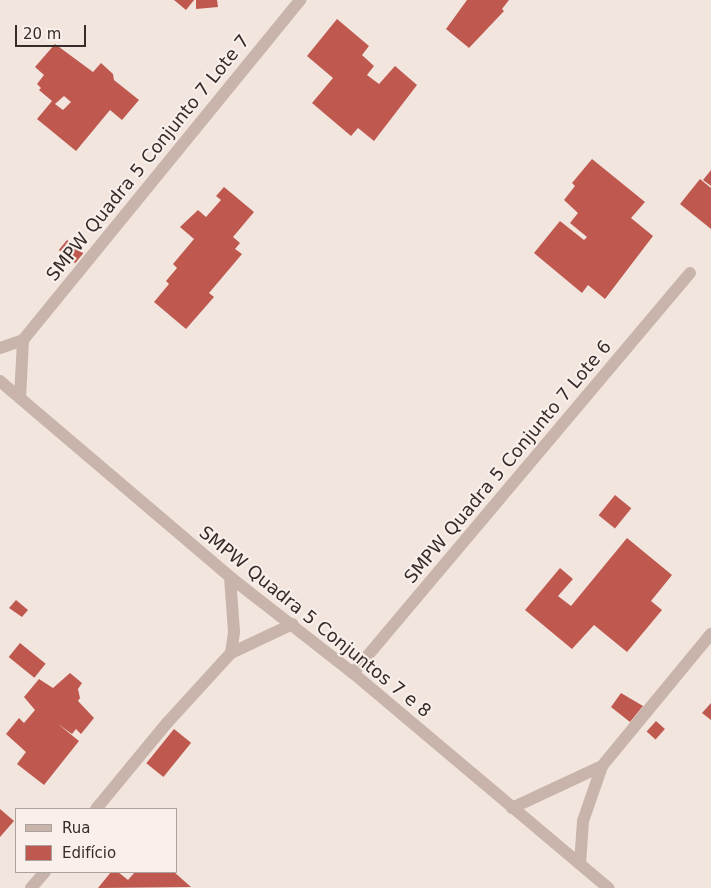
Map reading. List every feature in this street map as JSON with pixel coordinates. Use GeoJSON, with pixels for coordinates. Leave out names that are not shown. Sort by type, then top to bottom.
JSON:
{"type":"FeatureCollection","features":[{"type":"Feature","properties":{"kind":"street","name":"SMPW Quadra 5 Conjunto 7 Lote 7"},"geometry":{"type":"LineString","coordinates":[[24,340],[300,0]]}},
{"type":"Feature","properties":{"kind":"street","name":"SMPW Quadra 5 Conjunto 7 Lote 6"},"geometry":{"type":"LineString","coordinates":[[353,673],[690,273]]}},
{"type":"Feature","properties":{"kind":"street"},"geometry":{"type":"LineString","coordinates":[[0,348],[24,340],[20,398]]}},
{"type":"Feature","properties":{"kind":"street","name":"SMPW Quadra 5 Conjuntos 7 e 8"},"geometry":{"type":"LineString","coordinates":[[0,381],[230,578],[293,624],[353,673],[608,888]]}},
{"type":"Feature","properties":{"kind":"street"},"geometry":{"type":"LineString","coordinates":[[230,578],[234,632],[231,653]]}},
{"type":"Feature","properties":{"kind":"street"},"geometry":{"type":"LineString","coordinates":[[97,808],[167,723],[231,653],[293,624]]}},
{"type":"Feature","properties":{"kind":"street"},"geometry":{"type":"LineString","coordinates":[[580,864],[583,821],[602,766],[711,634]]}},
{"type":"Feature","properties":{"kind":"street"},"geometry":{"type":"LineString","coordinates":[[512,808],[527,804],[602,766]]}},
{"type":"Feature","properties":{"kind":"street"},"geometry":{"type":"LineString","coordinates":[[31,888],[43,873]]}},
{"type":"Feature","properties":{"kind":"building"},"geometry":{"type":"Polygon","coordinates":[[[174,0],[194,0],[186,10],[174,0]]]}},
{"type":"Feature","properties":{"kind":"building"},"geometry":{"type":"Polygon","coordinates":[[[196,0],[217,0],[218,7],[196,9],[196,0]]]}},
{"type":"Feature","properties":{"kind":"building"},"geometry":{"type":"Polygon","coordinates":[[[467,0],[509,0],[502,9],[504,11],[469,48],[446,29],[467,0]]]}},
{"type":"Feature","properties":{"kind":"building"},"geometry":{"type":"Polygon","coordinates":[[[337,19],[369,46],[362,55],[374,66],[367,75],[379,84],[395,66],[417,85],[374,141],[358,128],[351,136],[312,103],[333,78],[307,56],[337,19]]]}},
{"type":"Feature","properties":{"kind":"building"},"geometry":{"type":"Polygon","coordinates":[[[55,44],[93,72],[101,63],[113,74],[114,80],[139,100],[122,120],[110,110],[76,151],[37,119],[52,101],[39,90],[41,88],[37,84],[44,75],[35,67],[55,44]],[[64,96],[55,104],[63,110],[71,102],[64,96]]]}},
{"type":"Feature","properties":{"kind":"building"},"geometry":{"type":"Polygon","coordinates":[[[592,159],[645,202],[631,218],[653,236],[605,299],[588,285],[582,293],[534,253],[560,221],[584,240],[587,237],[570,223],[578,213],[564,200],[575,186],[572,183],[592,159]]]}},
{"type":"Feature","properties":{"kind":"building"},"geometry":{"type":"Polygon","coordinates":[[[711,170],[711,186],[703,180],[711,170]]]}},
{"type":"Feature","properties":{"kind":"building"},"geometry":{"type":"Polygon","coordinates":[[[700,179],[711,188],[711,229],[680,204],[700,179]]]}},
{"type":"Feature","properties":{"kind":"building"},"geometry":{"type":"Polygon","coordinates":[[[224,187],[254,212],[233,237],[240,243],[235,249],[242,254],[209,293],[214,297],[186,329],[154,302],[169,284],[166,281],[177,268],[173,264],[194,239],[180,227],[198,210],[206,217],[221,200],[216,196],[224,187]]]}},
{"type":"Feature","properties":{"kind":"building"},"geometry":{"type":"Polygon","coordinates":[[[67,240],[83,253],[75,263],[59,250],[67,240]]]}},
{"type":"Feature","properties":{"kind":"building"},"geometry":{"type":"Polygon","coordinates":[[[615,495],[631,508],[615,528],[599,515],[615,495]]]}},
{"type":"Feature","properties":{"kind":"building"},"geometry":{"type":"Polygon","coordinates":[[[627,538],[672,575],[651,601],[662,610],[627,652],[594,625],[572,649],[525,610],[560,568],[573,579],[558,596],[571,606],[627,538]]]}},
{"type":"Feature","properties":{"kind":"building"},"geometry":{"type":"Polygon","coordinates":[[[16,600],[28,610],[22,617],[9,608],[16,600]]]}},
{"type":"Feature","properties":{"kind":"building"},"geometry":{"type":"Polygon","coordinates":[[[20,643],[46,664],[34,678],[9,657],[20,643]]]}},
{"type":"Feature","properties":{"kind":"building"},"geometry":{"type":"Polygon","coordinates":[[[70,673],[82,683],[78,689],[80,698],[78,701],[94,718],[81,734],[76,729],[72,734],[58,724],[79,741],[44,785],[17,764],[26,752],[6,734],[19,718],[24,723],[35,710],[24,697],[39,679],[53,688],[70,673]]]}},
{"type":"Feature","properties":{"kind":"building"},"geometry":{"type":"Polygon","coordinates":[[[621,693],[643,706],[630,722],[611,707],[621,693]]]}},
{"type":"Feature","properties":{"kind":"building"},"geometry":{"type":"Polygon","coordinates":[[[711,703],[711,720],[702,713],[711,703]]]}},
{"type":"Feature","properties":{"kind":"building"},"geometry":{"type":"Polygon","coordinates":[[[656,721],[665,729],[656,739],[647,731],[656,721]]]}},
{"type":"Feature","properties":{"kind":"building"},"geometry":{"type":"Polygon","coordinates":[[[174,729],[191,743],[163,777],[146,763],[174,729]]]}},
{"type":"Feature","properties":{"kind":"building"},"geometry":{"type":"Polygon","coordinates":[[[0,809],[14,821],[0,837],[0,809]]]}},
{"type":"Feature","properties":{"kind":"building"},"geometry":{"type":"Polygon","coordinates":[[[110,873],[119,873],[128,880],[134,873],[175,873],[191,887],[98,888],[110,873]]]}}]}
